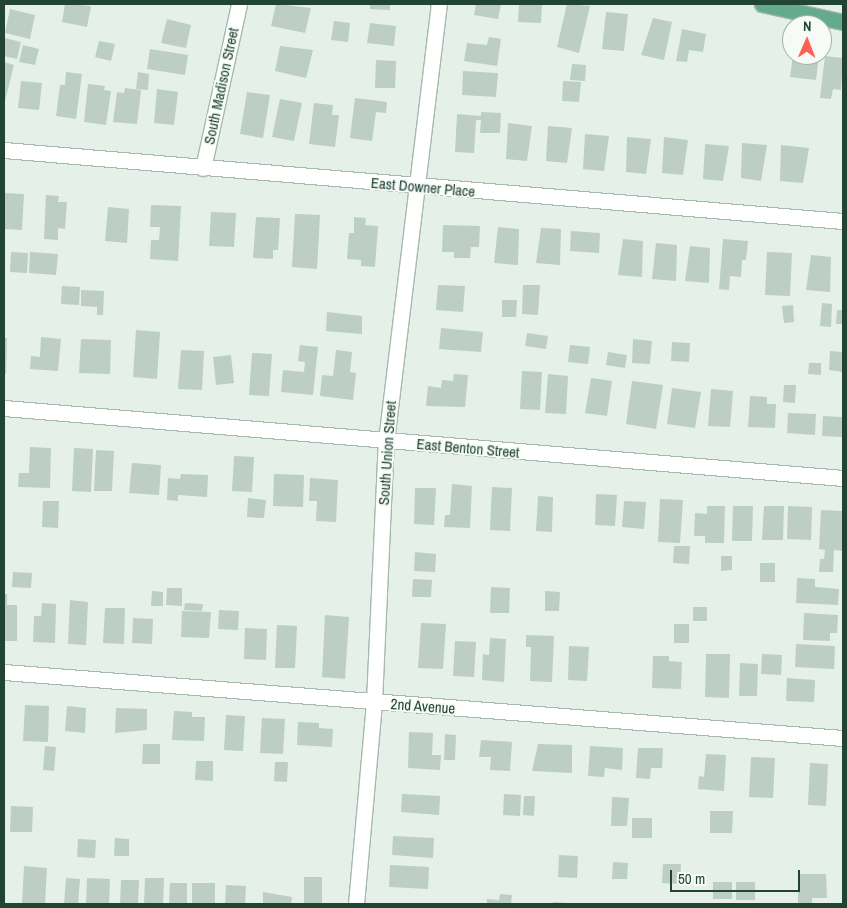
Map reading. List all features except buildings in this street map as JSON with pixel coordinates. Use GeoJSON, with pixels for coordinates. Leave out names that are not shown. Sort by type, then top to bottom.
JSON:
{"type":"FeatureCollection","features":[{"type":"Feature","properties":{"kind":"main road"},"geometry":{"type":"LineString","coordinates":[[762,4],[843,22]]}},
{"type":"Feature","properties":{"kind":"street","name":"South Madison Street"},"geometry":{"type":"LineString","coordinates":[[203,168],[239,4]]}},
{"type":"Feature","properties":{"kind":"street","name":"South Union Street"},"geometry":{"type":"LineString","coordinates":[[356,904],[374,702],[386,441],[439,4]]}},
{"type":"Feature","properties":{"kind":"street","name":"East Downer Place"},"geometry":{"type":"LineString","coordinates":[[4,150],[416,187],[843,222]]}},
{"type":"Feature","properties":{"kind":"street","name":"East Benton Street"},"geometry":{"type":"LineString","coordinates":[[4,408],[843,478]]}},
{"type":"Feature","properties":{"kind":"street","name":"2nd Avenue"},"geometry":{"type":"LineString","coordinates":[[4,672],[843,738]]}}]}
